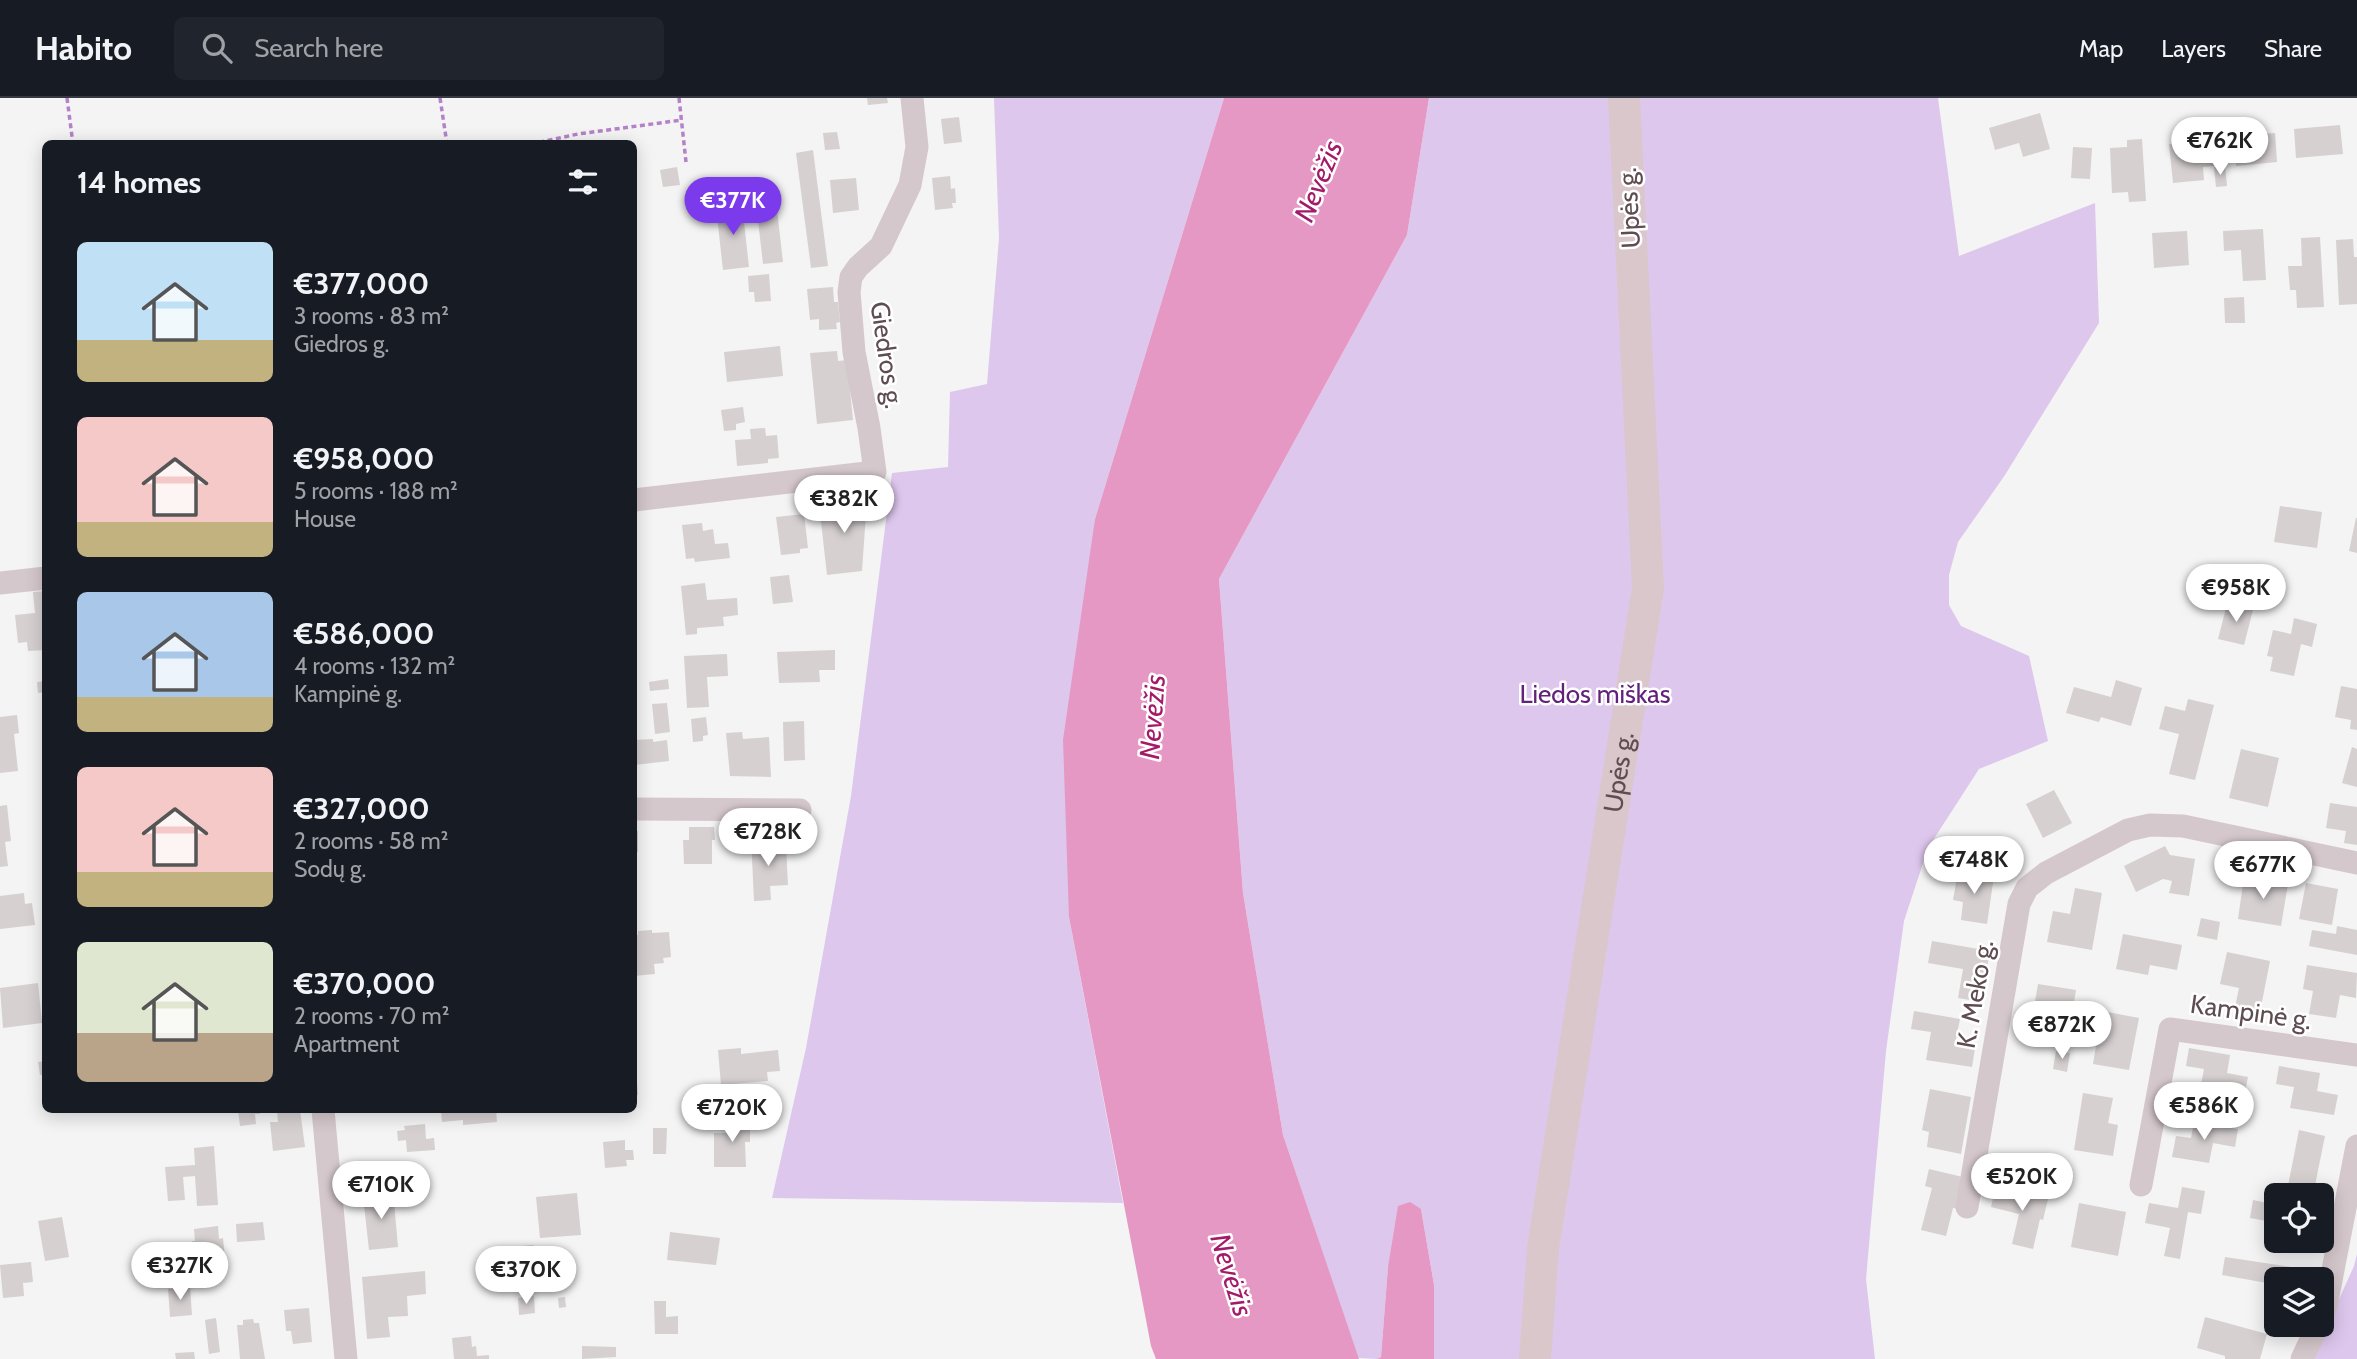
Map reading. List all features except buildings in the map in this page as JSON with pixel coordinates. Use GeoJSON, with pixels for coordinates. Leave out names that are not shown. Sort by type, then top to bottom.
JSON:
{"type":"FeatureCollection","features":[{"type":"Feature","properties":{"kind":"main road","name":"Upės g."},"geometry":{"type":"LineString","coordinates":[[1535,1359],[1543,1248],[1648,588],[1624,98]]}},
{"type":"Feature","properties":{"kind":"street","name":"Giedros g."},"geometry":{"type":"LineString","coordinates":[[637,500],[875,472],[854,352],[849,292],[851,277],[881,246],[910,185],[917,147],[912,98]]}},
{"type":"Feature","properties":{"kind":"street"},"geometry":{"type":"LineString","coordinates":[[0,583],[42,578]]}},
{"type":"Feature","properties":{"kind":"street"},"geometry":{"type":"LineString","coordinates":[[637,809],[800,810]]}},
{"type":"Feature","properties":{"kind":"street","name":"K. Meko g."},"geometry":{"type":"LineString","coordinates":[[1967,1207],[2019,904],[2027,888],[2046,873],[2128,830],[2150,825],[2183,826],[2357,863]]}},
{"type":"Feature","properties":{"kind":"street","name":"Kampinė g."},"geometry":{"type":"LineString","coordinates":[[2141,1185],[2170,1029],[2357,1055]]}},
{"type":"Feature","properties":{"kind":"street"},"geometry":{"type":"LineString","coordinates":[[323,1113],[346,1359]]}},
{"type":"Feature","properties":{"kind":"street"},"geometry":{"type":"LineString","coordinates":[[2334,1267],[2357,1146]]}},
{"type":"Feature","properties":{"kind":"street"},"geometry":{"type":"LineString","coordinates":[[2302,1359],[2312,1337]]}},
{"type":"Feature","properties":{"kind":"path"},"geometry":{"type":"LineString","coordinates":[[67,98],[72,140]]}},
{"type":"Feature","properties":{"kind":"path"},"geometry":{"type":"LineString","coordinates":[[440,98],[446,140]]}},
{"type":"Feature","properties":{"kind":"path"},"geometry":{"type":"LineString","coordinates":[[679,98],[686,162]]}},
{"type":"Feature","properties":{"kind":"path"},"geometry":{"type":"LineString","coordinates":[[550,140],[682,120]]}},
{"type":"Feature","properties":{"kind":"green space"},"geometry":{"type":"Polygon","coordinates":[[[994,98],[1224,98],[1095,519],[1069,917],[1123,1203],[772,1198],[806,1048],[851,796],[892,473],[948,467],[950,392],[987,384],[999,238],[994,98]]]}},
{"type":"Feature","properties":{"kind":"green space","name":"Liedos miškas"},"geometry":{"type":"Polygon","coordinates":[[[1429,98],[1938,98],[1959,256],[2095,203],[2099,323],[2005,475],[1958,542],[1949,575],[1949,605],[1961,626],[2029,656],[2048,741],[1979,769],[1928,848],[1904,921],[1886,1051],[1866,1279],[1875,1359],[1434,1359],[1434,1285],[1421,1209],[1388,1267],[1381,1357],[1358,1358],[1283,1135],[1243,893],[1219,579],[1407,235],[1429,98]]]}},
{"type":"Feature","properties":{"kind":"green space"},"geometry":{"type":"Polygon","coordinates":[[[2357,1254],[2357,1359],[2312,1359],[2322,1337],[2334,1337],[2334,1310],[2357,1254]]]}},
{"type":"Feature","properties":{"kind":"water","name":"Nevėžis"},"geometry":{"type":"Polygon","coordinates":[[[1224,98],[1429,98],[1407,235],[1219,579],[1243,893],[1283,1135],[1359,1359],[1156,1359],[1151,1346],[1069,917],[1063,740],[1095,519],[1224,98]]]}},
{"type":"Feature","properties":{"kind":"water"},"geometry":{"type":"Polygon","coordinates":[[[1410,1202],[1421,1209],[1434,1285],[1434,1359],[1377,1359],[1381,1357],[1388,1267],[1398,1206],[1410,1202]]]}}]}
